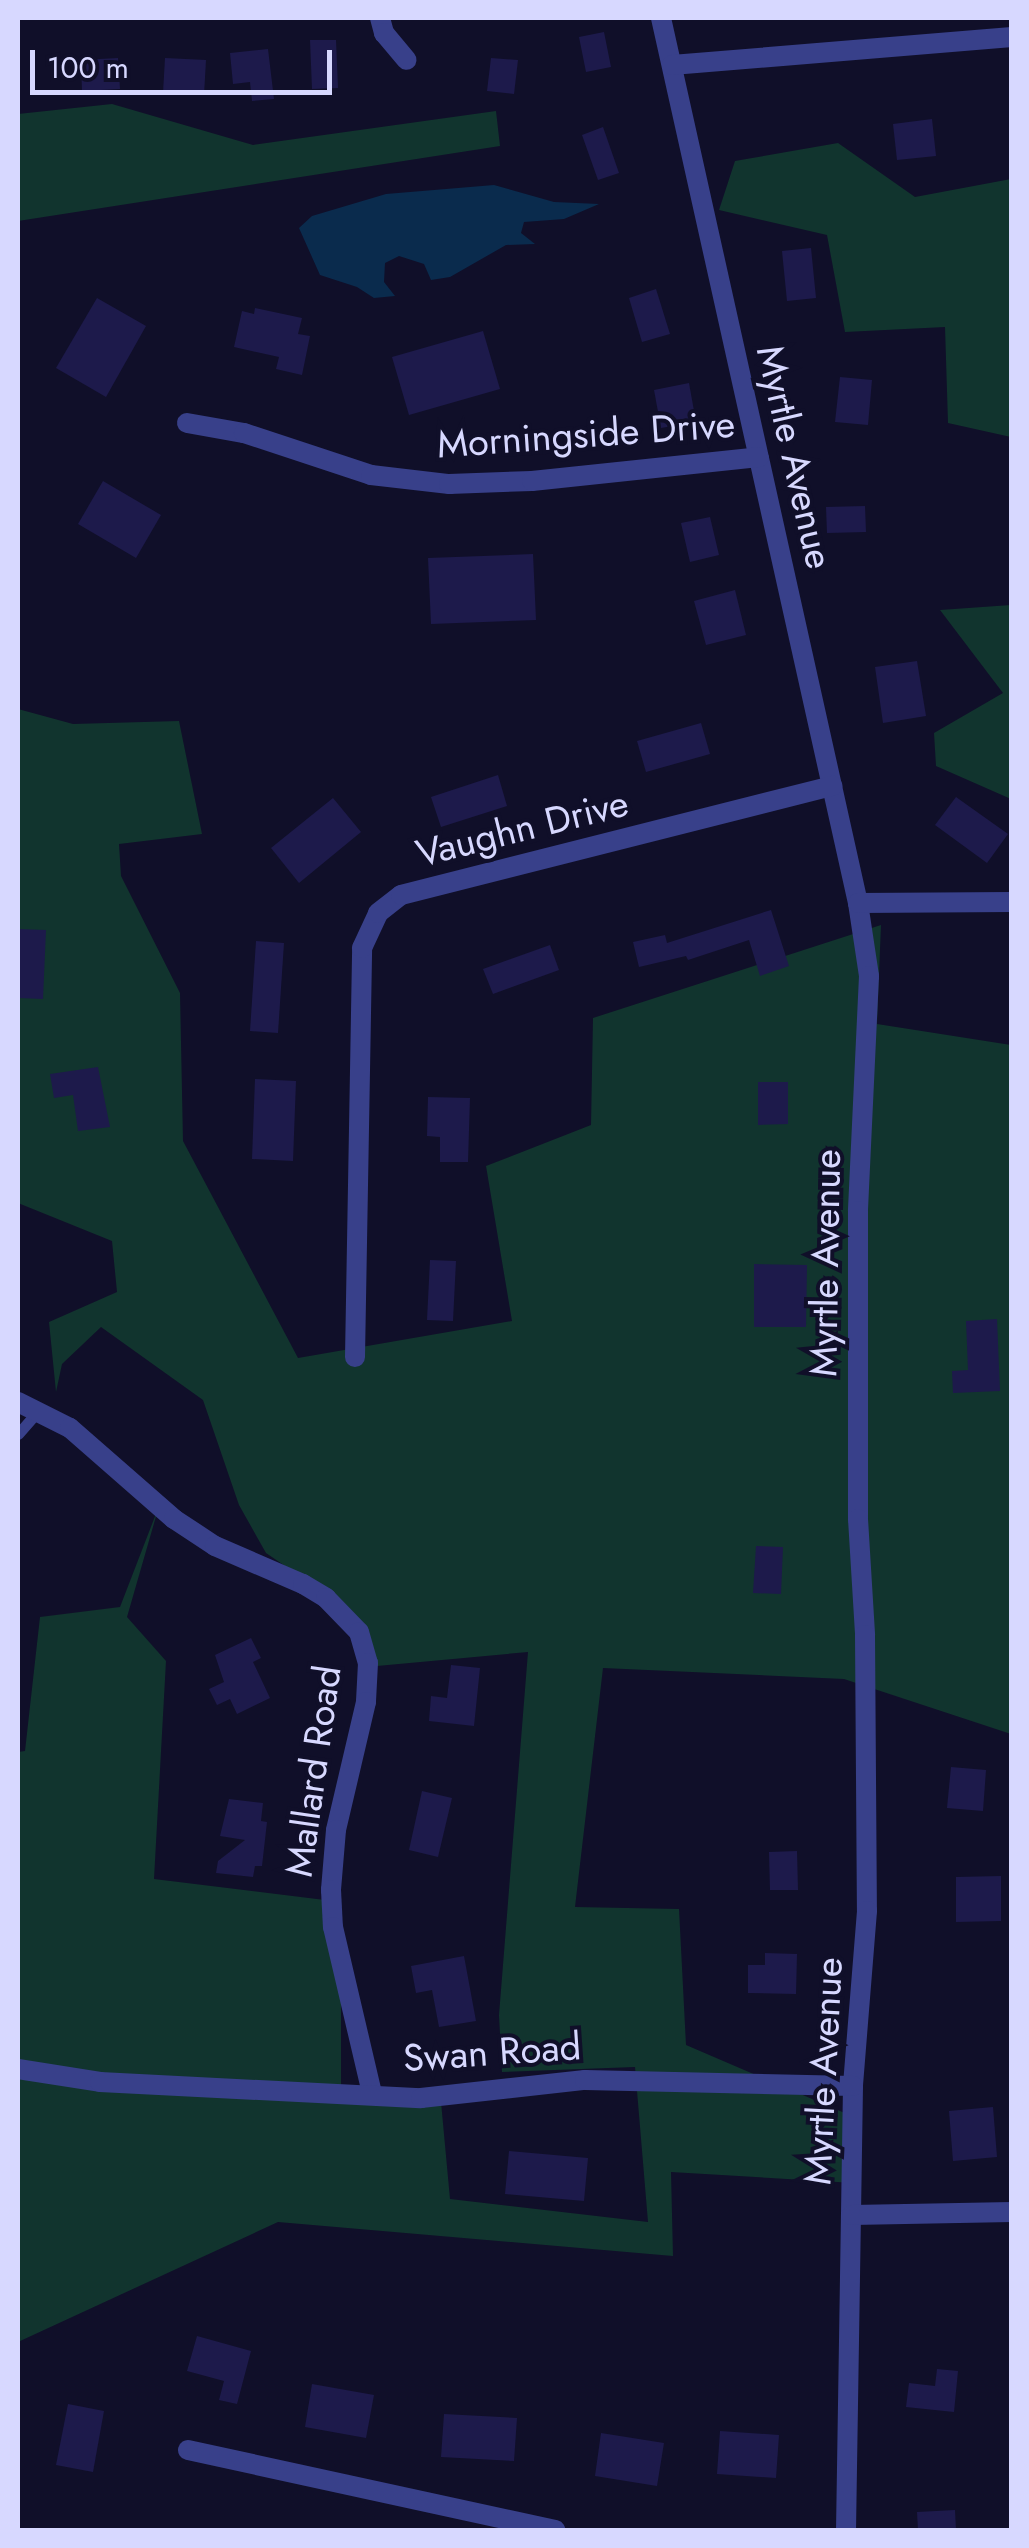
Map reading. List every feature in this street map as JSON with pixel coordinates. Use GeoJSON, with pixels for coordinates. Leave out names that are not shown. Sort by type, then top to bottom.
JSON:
{"type":"FeatureCollection","features":[{"type":"Feature","properties":{"kind":"street"},"geometry":{"type":"LineString","coordinates":[[380,18],[384,33],[407,60]]}},
{"type":"Feature","properties":{"kind":"street","name":"Myrtle Avenue"},"geometry":{"type":"LineString","coordinates":[[661,18],[858,903],[869,976],[858,1210],[858,1501],[865,1635],[867,1911],[852,2086],[846,2530]]}},
{"type":"Feature","properties":{"kind":"street"},"geometry":{"type":"LineString","coordinates":[[672,65],[1012,37]]}},
{"type":"Feature","properties":{"kind":"street","name":"Morningside Drive"},"geometry":{"type":"LineString","coordinates":[[187,423],[244,434],[371,475],[449,484],[758,457]]}},
{"type":"Feature","properties":{"kind":"street","name":"Vaughn Drive"},"geometry":{"type":"LineString","coordinates":[[355,1357],[362,948],[378,913],[401,895],[832,786]]}},
{"type":"Feature","properties":{"kind":"street"},"geometry":{"type":"LineString","coordinates":[[858,903],[1012,902]]}},
{"type":"Feature","properties":{"kind":"street","name":"Mallard Road"},"geometry":{"type":"LineString","coordinates":[[18,1402],[39,1410],[99,1450],[174,1519],[215,1546],[326,1598],[359,1632],[368,1663],[366,1702],[336,1830],[330,1890],[333,1927],[372,2093]]}},
{"type":"Feature","properties":{"kind":"street","name":"Swan Road"},"geometry":{"type":"LineString","coordinates":[[18,2069],[100,2082],[421,2098],[585,2080],[852,2086]]}},
{"type":"Feature","properties":{"kind":"street"},"geometry":{"type":"LineString","coordinates":[[852,2215],[1012,2212]]}},
{"type":"Feature","properties":{"kind":"street"},"geometry":{"type":"LineString","coordinates":[[188,2450],[555,2530]]}},
{"type":"Feature","properties":{"kind":"lane"},"geometry":{"type":"LineString","coordinates":[[18,1434],[39,1410]]}},
{"type":"Feature","properties":{"kind":"green space"},"geometry":{"type":"Polygon","coordinates":[[[112,104],[253,145],[496,111],[500,146],[18,221],[18,114],[112,104]]]}},
{"type":"Feature","properties":{"kind":"green space"},"geometry":{"type":"Polygon","coordinates":[[[838,143],[915,197],[1011,179],[1011,437],[948,423],[945,327],[845,332],[827,235],[719,210],[735,161],[838,143]]]}},
{"type":"Feature","properties":{"kind":"green space"},"geometry":{"type":"Polygon","coordinates":[[[1012,605],[1011,799],[936,766],[934,733],[1003,693],[940,610],[1012,605]]]}},
{"type":"Feature","properties":{"kind":"green space"},"geometry":{"type":"Polygon","coordinates":[[[18,709],[73,724],[179,721],[202,834],[119,844],[121,876],[180,993],[183,1141],[298,1358],[512,1321],[486,1166],[591,1125],[593,1018],[881,925],[877,1024],[1011,1045],[1011,1734],[844,1679],[603,1668],[575,1907],[679,1909],[686,2045],[854,2117],[854,2183],[671,2172],[673,2256],[278,2222],[18,2342],[18,1752],[25,1751],[40,1617],[120,1607],[159,1506],[127,1617],[166,1661],[154,1879],[341,1902],[341,2098],[441,2102],[450,2199],[648,2222],[635,2067],[502,2072],[499,2015],[528,1652],[377,1666],[353,1612],[266,1553],[239,1505],[203,1400],[101,1327],[62,1364],[56,1392],[49,1322],[117,1292],[112,1241],[18,1203],[18,709]]]}},
{"type":"Feature","properties":{"kind":"water"},"geometry":{"type":"Polygon","coordinates":[[[494,185],[554,202],[599,204],[564,219],[524,222],[521,233],[535,244],[506,245],[450,277],[431,280],[424,264],[399,256],[385,263],[384,282],[395,296],[374,298],[357,287],[320,275],[299,228],[312,216],[386,194],[494,185]]]}},
{"type":"Feature","properties":{"kind":"building"},"geometry":{"type":"Polygon","coordinates":[[[604,32],[611,67],[586,72],[579,37],[604,32]]]}},
{"type":"Feature","properties":{"kind":"building"},"geometry":{"type":"Polygon","coordinates":[[[310,40],[336,40],[338,88],[312,89],[310,40]]]}},
{"type":"Feature","properties":{"kind":"building"},"geometry":{"type":"Polygon","coordinates":[[[268,49],[274,99],[252,101],[250,82],[233,84],[230,53],[268,49]]]}},
{"type":"Feature","properties":{"kind":"building"},"geometry":{"type":"Polygon","coordinates":[[[118,58],[120,89],[82,91],[81,60],[118,58]]]}},
{"type":"Feature","properties":{"kind":"building"},"geometry":{"type":"Polygon","coordinates":[[[165,58],[206,60],[204,95],[163,93],[165,58]]]}},
{"type":"Feature","properties":{"kind":"building"},"geometry":{"type":"Polygon","coordinates":[[[491,58],[518,60],[514,94],[487,91],[491,58]]]}},
{"type":"Feature","properties":{"kind":"building"},"geometry":{"type":"Polygon","coordinates":[[[932,119],[936,156],[897,160],[893,124],[932,119]]]}},
{"type":"Feature","properties":{"kind":"building"},"geometry":{"type":"Polygon","coordinates":[[[603,127],[619,173],[598,180],[582,135],[603,127]]]}},
{"type":"Feature","properties":{"kind":"building"},"geometry":{"type":"Polygon","coordinates":[[[811,248],[816,298],[787,301],[782,251],[811,248]]]}},
{"type":"Feature","properties":{"kind":"building"},"geometry":{"type":"Polygon","coordinates":[[[656,289],[670,334],[642,342],[629,298],[656,289]]]}},
{"type":"Feature","properties":{"kind":"building"},"geometry":{"type":"Polygon","coordinates":[[[97,298],[146,326],[106,397],[56,368],[97,298]]]}},
{"type":"Feature","properties":{"kind":"building"},"geometry":{"type":"Polygon","coordinates":[[[255,308],[302,318],[298,334],[310,336],[302,375],[276,369],[279,357],[234,347],[242,311],[254,314],[255,308]]]}},
{"type":"Feature","properties":{"kind":"building"},"geometry":{"type":"Polygon","coordinates":[[[483,331],[500,389],[409,415],[392,357],[483,331]]]}},
{"type":"Feature","properties":{"kind":"building"},"geometry":{"type":"Polygon","coordinates":[[[840,377],[872,380],[868,425],[835,422],[840,377]]]}},
{"type":"Feature","properties":{"kind":"building"},"geometry":{"type":"Polygon","coordinates":[[[689,383],[696,422],[661,428],[654,390],[689,383]]]}},
{"type":"Feature","properties":{"kind":"building"},"geometry":{"type":"Polygon","coordinates":[[[103,481],[161,515],[136,558],[78,524],[103,481]]]}},
{"type":"Feature","properties":{"kind":"building"},"geometry":{"type":"Polygon","coordinates":[[[865,506],[866,532],[827,533],[826,507],[865,506]]]}},
{"type":"Feature","properties":{"kind":"building"},"geometry":{"type":"Polygon","coordinates":[[[710,517],[719,555],[690,562],[681,523],[710,517]]]}},
{"type":"Feature","properties":{"kind":"building"},"geometry":{"type":"Polygon","coordinates":[[[533,554],[536,620],[431,624],[428,558],[533,554]]]}},
{"type":"Feature","properties":{"kind":"building"},"geometry":{"type":"Polygon","coordinates":[[[735,590],[746,635],[706,645],[694,601],[735,590]]]}},
{"type":"Feature","properties":{"kind":"building"},"geometry":{"type":"Polygon","coordinates":[[[917,661],[926,716],[883,723],[875,667],[917,661]]]}},
{"type":"Feature","properties":{"kind":"building"},"geometry":{"type":"Polygon","coordinates":[[[701,723],[710,754],[646,772],[637,741],[701,723]]]}},
{"type":"Feature","properties":{"kind":"building"},"geometry":{"type":"Polygon","coordinates":[[[498,775],[507,806],[441,827],[431,797],[498,775]]]}},
{"type":"Feature","properties":{"kind":"building"},"geometry":{"type":"Polygon","coordinates":[[[956,797],[1008,834],[987,863],[935,825],[956,797]]]}},
{"type":"Feature","properties":{"kind":"building"},"geometry":{"type":"Polygon","coordinates":[[[333,798],[361,832],[299,883],[271,848],[333,798]]]}},
{"type":"Feature","properties":{"kind":"building"},"geometry":{"type":"Polygon","coordinates":[[[771,910],[789,966],[760,976],[749,940],[688,960],[686,956],[639,967],[633,942],[665,935],[667,943],[771,910]]]}},
{"type":"Feature","properties":{"kind":"building"},"geometry":{"type":"Polygon","coordinates":[[[18,929],[46,930],[43,999],[18,998],[18,929]]]}},
{"type":"Feature","properties":{"kind":"building"},"geometry":{"type":"Polygon","coordinates":[[[256,941],[284,943],[278,1033],[250,1031],[256,941]]]}},
{"type":"Feature","properties":{"kind":"building"},"geometry":{"type":"Polygon","coordinates":[[[550,945],[559,970],[493,994],[483,969],[550,945]]]}},
{"type":"Feature","properties":{"kind":"building"},"geometry":{"type":"Polygon","coordinates":[[[98,1067],[110,1127],[78,1131],[73,1095],[54,1098],[50,1074],[98,1067]]]}},
{"type":"Feature","properties":{"kind":"building"},"geometry":{"type":"Polygon","coordinates":[[[255,1079],[296,1081],[293,1161],[252,1159],[255,1079]]]}},
{"type":"Feature","properties":{"kind":"building"},"geometry":{"type":"Polygon","coordinates":[[[758,1082],[788,1082],[788,1124],[758,1125],[758,1082]]]}},
{"type":"Feature","properties":{"kind":"building"},"geometry":{"type":"Polygon","coordinates":[[[428,1097],[470,1098],[468,1162],[440,1162],[440,1137],[427,1136],[428,1097]]]}},
{"type":"Feature","properties":{"kind":"building"},"geometry":{"type":"Polygon","coordinates":[[[430,1260],[456,1261],[453,1321],[427,1320],[430,1260]]]}},
{"type":"Feature","properties":{"kind":"building"},"geometry":{"type":"Polygon","coordinates":[[[754,1264],[807,1265],[806,1327],[754,1327],[754,1264]]]}},
{"type":"Feature","properties":{"kind":"building"},"geometry":{"type":"Polygon","coordinates":[[[997,1319],[1000,1391],[953,1393],[952,1371],[968,1370],[966,1321],[997,1319]]]}},
{"type":"Feature","properties":{"kind":"building"},"geometry":{"type":"Polygon","coordinates":[[[756,1546],[783,1547],[781,1594],[753,1593],[756,1546]]]}},
{"type":"Feature","properties":{"kind":"building"},"geometry":{"type":"Polygon","coordinates":[[[251,1638],[261,1658],[253,1662],[270,1698],[237,1714],[230,1699],[217,1705],[209,1689],[224,1682],[215,1655],[251,1638]]]}},
{"type":"Feature","properties":{"kind":"building"},"geometry":{"type":"Polygon","coordinates":[[[451,1665],[480,1668],[474,1726],[429,1721],[431,1696],[447,1698],[451,1665]]]}},
{"type":"Feature","properties":{"kind":"building"},"geometry":{"type":"Polygon","coordinates":[[[951,1767],[986,1770],[983,1811],[947,1808],[951,1767]]]}},
{"type":"Feature","properties":{"kind":"building"},"geometry":{"type":"Polygon","coordinates":[[[422,1791],[452,1798],[438,1857],[409,1850],[422,1791]]]}},
{"type":"Feature","properties":{"kind":"building"},"geometry":{"type":"Polygon","coordinates":[[[229,1799],[263,1803],[261,1821],[267,1822],[262,1866],[255,1866],[253,1877],[216,1873],[218,1861],[245,1840],[220,1836],[229,1799]]]}},
{"type":"Feature","properties":{"kind":"building"},"geometry":{"type":"Polygon","coordinates":[[[797,1851],[798,1890],[770,1890],[769,1852],[797,1851]]]}},
{"type":"Feature","properties":{"kind":"building"},"geometry":{"type":"Polygon","coordinates":[[[1001,1876],[1001,1921],[956,1922],[956,1877],[1001,1876]]]}},
{"type":"Feature","properties":{"kind":"building"},"geometry":{"type":"Polygon","coordinates":[[[765,1953],[797,1954],[796,1994],[748,1993],[748,1965],[765,1965],[765,1953]]]}},
{"type":"Feature","properties":{"kind":"building"},"geometry":{"type":"Polygon","coordinates":[[[464,1956],[476,2021],[439,2027],[432,1990],[416,1993],[411,1966],[464,1956]]]}},
{"type":"Feature","properties":{"kind":"building"},"geometry":{"type":"Polygon","coordinates":[[[993,2107],[997,2157],[953,2161],[949,2111],[993,2107]]]}},
{"type":"Feature","properties":{"kind":"building"},"geometry":{"type":"Polygon","coordinates":[[[509,2151],[588,2158],[584,2201],[505,2194],[509,2151]]]}},
{"type":"Feature","properties":{"kind":"building"},"geometry":{"type":"Polygon","coordinates":[[[197,2336],[251,2351],[237,2404],[219,2400],[224,2381],[187,2371],[197,2336]]]}},
{"type":"Feature","properties":{"kind":"building"},"geometry":{"type":"Polygon","coordinates":[[[937,2369],[958,2371],[954,2412],[906,2407],[909,2383],[935,2386],[937,2369]]]}},
{"type":"Feature","properties":{"kind":"building"},"geometry":{"type":"Polygon","coordinates":[[[312,2384],[374,2395],[366,2438],[305,2427],[312,2384]]]}},
{"type":"Feature","properties":{"kind":"building"},"geometry":{"type":"Polygon","coordinates":[[[68,2404],[104,2411],[93,2472],[56,2465],[68,2404]]]}},
{"type":"Feature","properties":{"kind":"building"},"geometry":{"type":"Polygon","coordinates":[[[444,2414],[517,2418],[514,2461],[441,2457],[444,2414]]]}},
{"type":"Feature","properties":{"kind":"building"},"geometry":{"type":"Polygon","coordinates":[[[720,2431],[779,2435],[776,2478],[717,2474],[720,2431]]]}},
{"type":"Feature","properties":{"kind":"building"},"geometry":{"type":"Polygon","coordinates":[[[601,2433],[664,2443],[657,2486],[595,2476],[601,2433]]]}},
{"type":"Feature","properties":{"kind":"building"},"geometry":{"type":"Polygon","coordinates":[[[955,2510],[956,2530],[918,2530],[917,2512],[955,2510]]]}}]}
